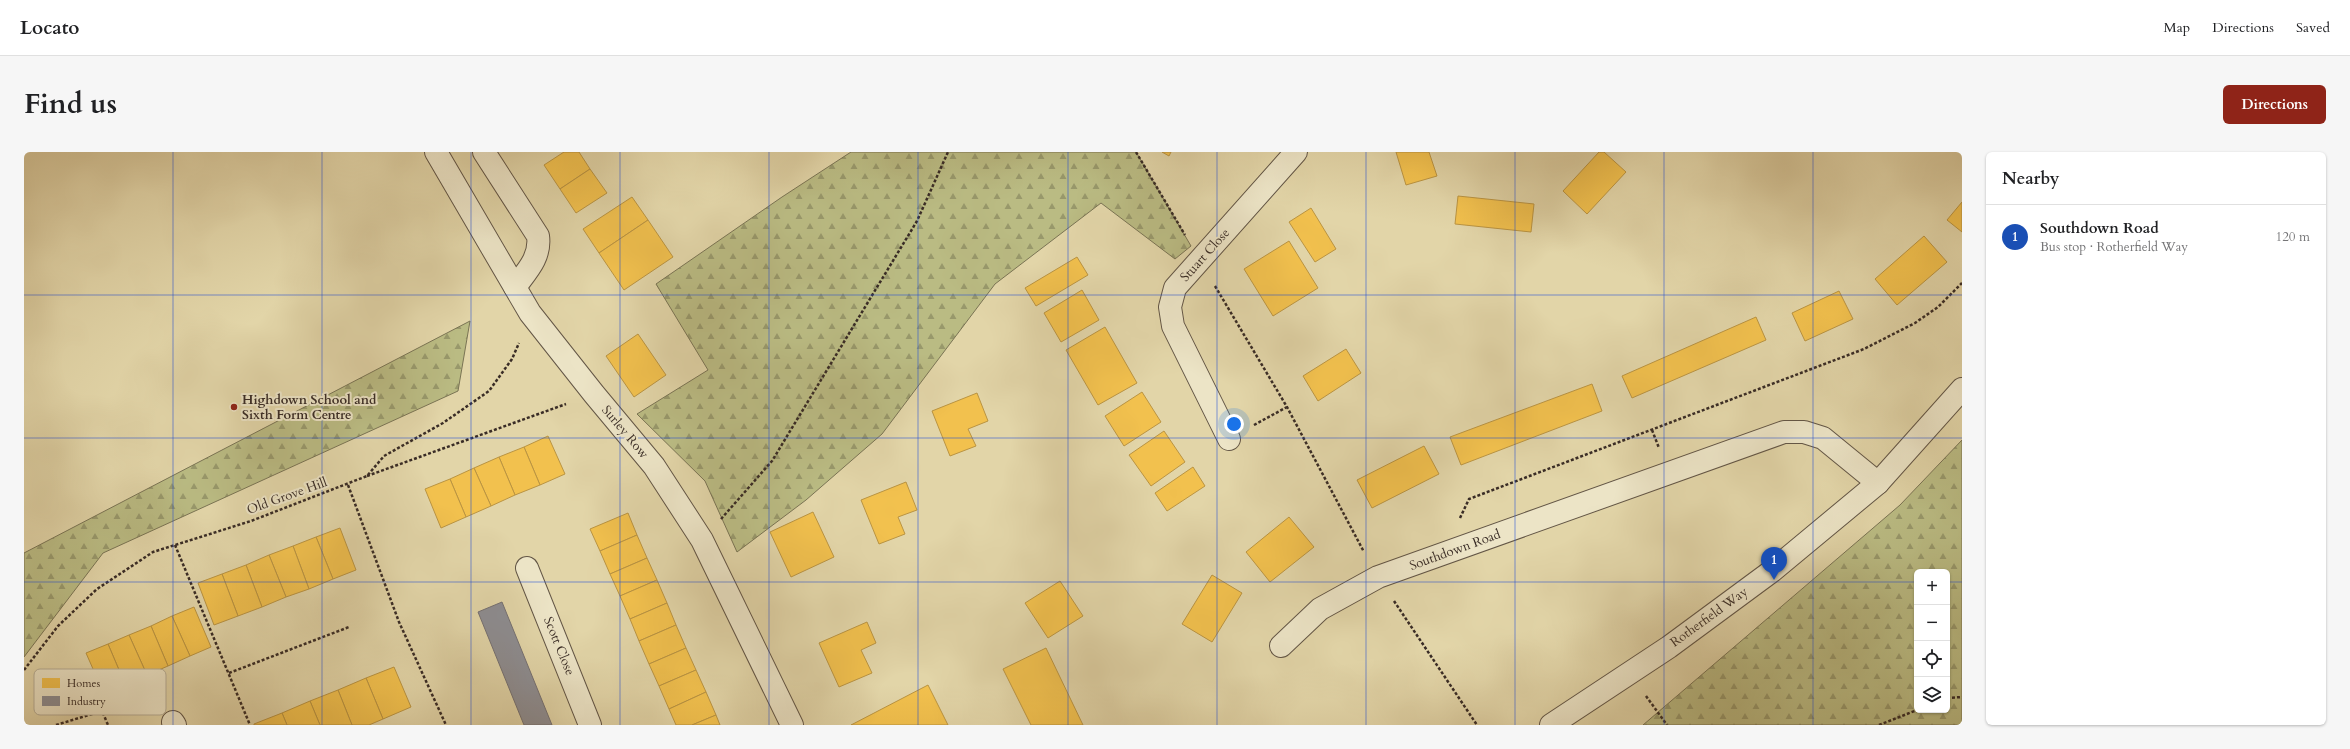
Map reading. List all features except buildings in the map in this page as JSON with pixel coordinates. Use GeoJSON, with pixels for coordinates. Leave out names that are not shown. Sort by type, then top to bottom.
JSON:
{"type":"FeatureCollection","features":[{"type":"Feature","properties":{"kind":"street","name":"Surley Row"},"geometry":{"type":"LineString","coordinates":[[436,152],[530,313],[594,394],[654,466],[702,540],[792,725]]}},
{"type":"Feature","properties":{"kind":"street"},"geometry":{"type":"LineString","coordinates":[[484,152],[538,236],[540,247],[536,257],[515,287]]}},
{"type":"Feature","properties":{"kind":"street","name":"Stuart Close"},"geometry":{"type":"LineString","coordinates":[[1229,439],[1173,326],[1170,307],[1175,288],[1296,152]]}},
{"type":"Feature","properties":{"kind":"street"},"geometry":{"type":"LineString","coordinates":[[1878,483],[1962,389]]}},
{"type":"Feature","properties":{"kind":"street","name":"Southdown Road"},"geometry":{"type":"LineString","coordinates":[[1281,646],[1320,609],[1378,578],[1784,432],[1804,432],[1824,438],[1878,483]]}},
{"type":"Feature","properties":{"kind":"street","name":"Rotherfield Way"},"geometry":{"type":"LineString","coordinates":[[1551,725],[1668,647],[1772,571],[1878,483]]}},
{"type":"Feature","properties":{"kind":"street","name":"Scott Close"},"geometry":{"type":"LineString","coordinates":[[527,568],[590,725]]}},
{"type":"Feature","properties":{"kind":"path"},"geometry":{"type":"LineString","coordinates":[[702,540],[772,461],[916,221],[948,152]]}},
{"type":"Feature","properties":{"kind":"path"},"geometry":{"type":"LineString","coordinates":[[1136,152],[1287,407],[1378,578],[1477,725]]}},
{"type":"Feature","properties":{"kind":"path"},"geometry":{"type":"LineString","coordinates":[[1444,553],[1469,499],[1864,349],[1915,323],[1938,307],[1962,283]]}},
{"type":"Feature","properties":{"kind":"path","name":"Old Grove Hill"},"geometry":{"type":"LineString","coordinates":[[24,670],[58,626],[97,589],[153,552],[251,520],[348,485],[367,476],[384,456],[443,423],[489,390],[512,359],[530,313]]}},
{"type":"Feature","properties":{"kind":"path"},"geometry":{"type":"LineString","coordinates":[[367,476],[594,394]]}},
{"type":"Feature","properties":{"kind":"path"},"geometry":{"type":"LineString","coordinates":[[1229,439],[1287,407]]}},
{"type":"Feature","properties":{"kind":"path"},"geometry":{"type":"LineString","coordinates":[[348,485],[399,622],[446,725]]}},
{"type":"Feature","properties":{"kind":"path"},"geometry":{"type":"LineString","coordinates":[[175,545],[250,725]]}},
{"type":"Feature","properties":{"kind":"path"},"geometry":{"type":"LineString","coordinates":[[229,673],[349,627]]}},
{"type":"Feature","properties":{"kind":"path"},"geometry":{"type":"LineString","coordinates":[[1629,673],[1667,725]]}},
{"type":"Feature","properties":{"kind":"path"},"geometry":{"type":"LineString","coordinates":[[1950,698],[1962,697]]}},
{"type":"Feature","properties":{"kind":"path"},"geometry":{"type":"LineString","coordinates":[[1879,725],[1914,711]]}},
{"type":"Feature","properties":{"kind":"path"},"geometry":{"type":"LineString","coordinates":[[56,725],[89,715]]}},
{"type":"Feature","properties":{"kind":"path"},"geometry":{"type":"LineString","coordinates":[[104,715],[108,725]]}},
{"type":"Feature","properties":{"kind":"green space"},"geometry":{"type":"Polygon","coordinates":[[[851,152],[1136,152],[1191,246],[1175,259],[1101,203],[995,284],[882,434],[806,500],[737,552],[705,481],[637,414],[708,370],[656,284],[782,197],[851,152]]]}},
{"type":"Feature","properties":{"kind":"green space"},"geometry":{"type":"Polygon","coordinates":[[[470,321],[458,391],[103,553],[24,657],[24,553],[470,321]]]}},
{"type":"Feature","properties":{"kind":"green space"},"geometry":{"type":"Polygon","coordinates":[[[1962,440],[1962,725],[1643,725],[1900,505],[1962,440]]]}},
{"type":"Feature","properties":{"kind":"place","name":"Highdown School and Sixth Form Centre"},"geometry":{"type":"Point","coordinates":[234,407]}},
{"type":"Feature","properties":{"kind":"place","name":"Southdown Road"},"geometry":{"type":"Point","coordinates":[1774,580]}}]}
